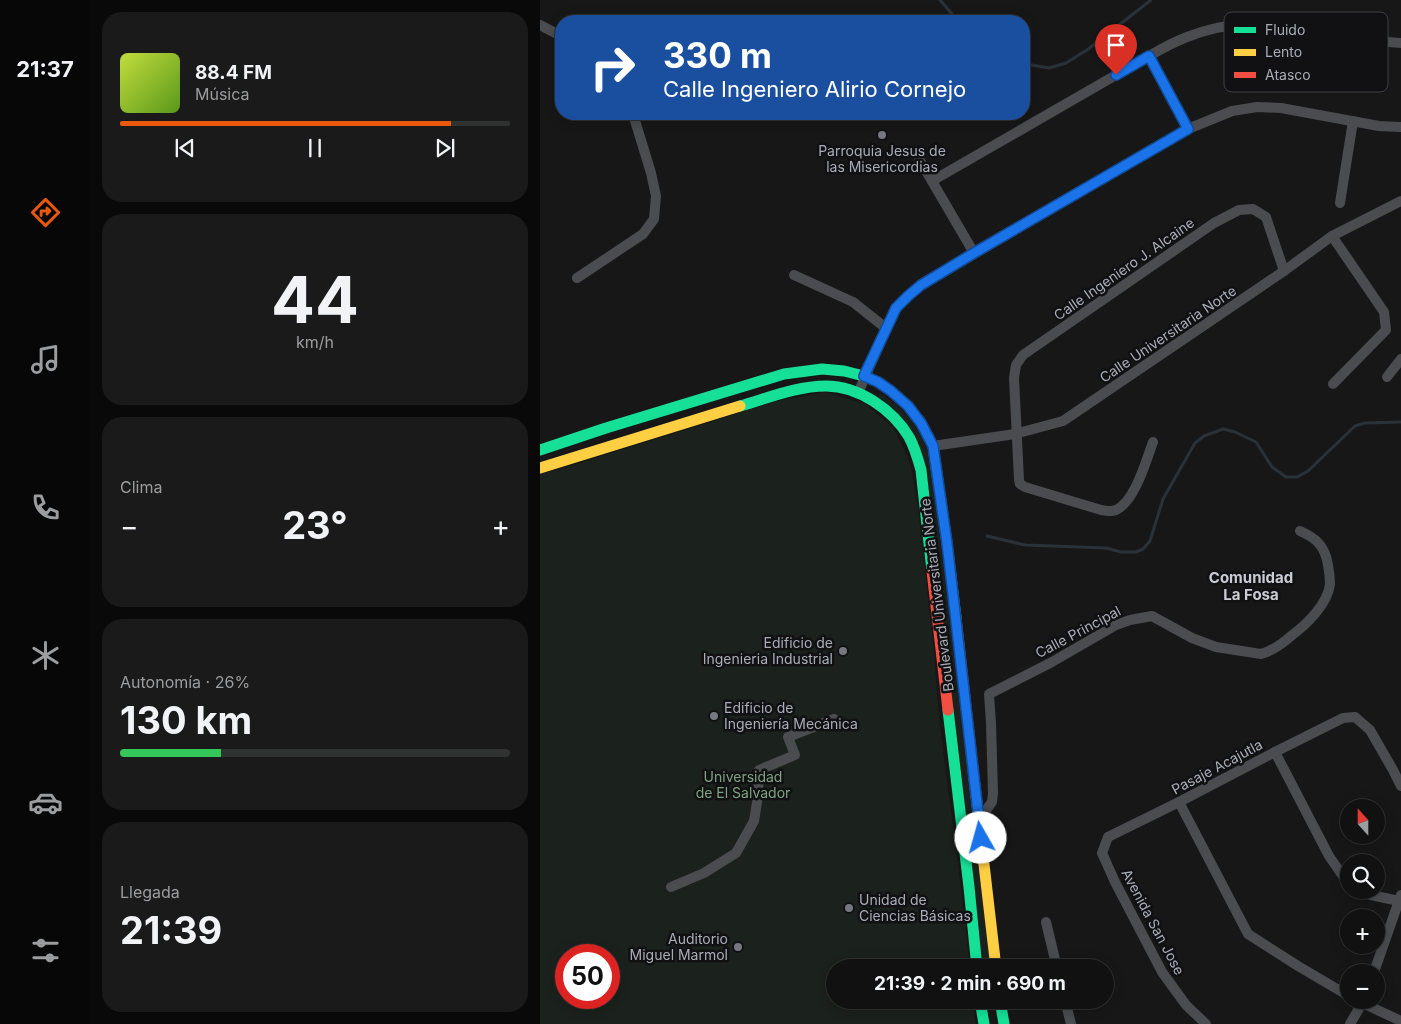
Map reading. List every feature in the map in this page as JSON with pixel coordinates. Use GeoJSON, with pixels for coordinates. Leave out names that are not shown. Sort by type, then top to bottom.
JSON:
{"type":"FeatureCollection","features":[{"type":"Feature","properties":{"kind":"main road","name":"Boulevard Universitaria Norte"},"geometry":{"type":"LineString","coordinates":[[540,450],[784,374],[808,370],[844,371],[864,376],[878,382],[908,406],[921,423],[933,446],[947,543],[995,959]]}},
{"type":"Feature","properties":{"kind":"main road","name":"Boulevard Universitaria Norte"},"geometry":{"type":"LineString","coordinates":[[540,468],[798,390],[828,386],[858,393],[887,411],[903,428],[918,457],[921,470],[976,959]]}},
{"type":"Feature","properties":{"kind":"main road"},"geometry":{"type":"LineString","coordinates":[[982,1009],[984,1024]]}},
{"type":"Feature","properties":{"kind":"main road"},"geometry":{"type":"LineString","coordinates":[[1002,1009],[1004,1024]]}},
{"type":"Feature","properties":{"kind":"street"},"geometry":{"type":"LineString","coordinates":[[540,25],[555,33]]}},
{"type":"Feature","properties":{"kind":"street"},"geometry":{"type":"LineString","coordinates":[[932,181],[1149,56],[1178,41],[1224,26]]}},
{"type":"Feature","properties":{"kind":"street"},"geometry":{"type":"LineString","coordinates":[[1388,41],[1401,43]]}},
{"type":"Feature","properties":{"kind":"street"},"geometry":{"type":"LineString","coordinates":[[1149,56],[1188,129]]}},
{"type":"Feature","properties":{"kind":"street"},"geometry":{"type":"LineString","coordinates":[[858,393],[896,308],[921,285],[1188,129],[1232,111],[1257,106],[1281,108],[1379,126],[1401,127]]}},
{"type":"Feature","properties":{"kind":"street"},"geometry":{"type":"LineString","coordinates":[[577,278],[643,234],[654,219],[656,196],[635,120]]}},
{"type":"Feature","properties":{"kind":"street"},"geometry":{"type":"LineString","coordinates":[[1340,203],[1353,121]]}},
{"type":"Feature","properties":{"kind":"street"},"geometry":{"type":"LineString","coordinates":[[919,159],[974,253]]}},
{"type":"Feature","properties":{"kind":"street","name":"Calle Universitaria Norte"},"geometry":{"type":"LineString","coordinates":[[933,446],[1015,434],[1063,421],[1284,271],[1332,236],[1401,201]]}},
{"type":"Feature","properties":{"kind":"street","name":"Calle Ingeniero J. Alcaine"},"geometry":{"type":"LineString","coordinates":[[1153,442],[1133,493],[1125,504],[1116,510],[1110,512],[1025,487],[1020,484],[1019,480],[1015,434],[1014,378],[1016,365],[1024,355],[1214,224],[1239,210],[1253,209],[1266,217],[1284,271]]}},
{"type":"Feature","properties":{"kind":"street"},"geometry":{"type":"LineString","coordinates":[[1332,236],[1384,312],[1386,330],[1333,384]]}},
{"type":"Feature","properties":{"kind":"street"},"geometry":{"type":"LineString","coordinates":[[794,276],[853,302],[887,329]]}},
{"type":"Feature","properties":{"kind":"street"},"geometry":{"type":"LineString","coordinates":[[1387,377],[1401,359]]}},
{"type":"Feature","properties":{"kind":"street","name":"Calle Principal"},"geometry":{"type":"LineString","coordinates":[[979,820],[992,802],[993,793],[989,694],[1052,662],[1116,624],[1152,616],[1192,638],[1216,647],[1261,654],[1281,645],[1318,610],[1325,599],[1330,585],[1327,560],[1320,544],[1313,537],[1300,531]]}},
{"type":"Feature","properties":{"kind":"street","name":"Pasaje Acajutla"},"geometry":{"type":"LineString","coordinates":[[1102,853],[1108,837],[1343,718],[1355,717],[1370,730],[1394,770],[1401,786]]}},
{"type":"Feature","properties":{"kind":"street"},"geometry":{"type":"LineString","coordinates":[[671,887],[704,872],[736,853],[754,821],[758,796],[759,770],[795,755],[788,737],[834,719]]}},
{"type":"Feature","properties":{"kind":"street"},"geometry":{"type":"LineString","coordinates":[[1276,752],[1329,856],[1340,872]]}},
{"type":"Feature","properties":{"kind":"street"},"geometry":{"type":"LineString","coordinates":[[1179,802],[1248,934],[1340,991]]}},
{"type":"Feature","properties":{"kind":"street","name":"Avenida San Jose"},"geometry":{"type":"LineString","coordinates":[[1102,853],[1162,972],[1186,1005],[1206,1024]]}},
{"type":"Feature","properties":{"kind":"street"},"geometry":{"type":"LineString","coordinates":[[1377,964],[1400,898],[1385,896]]}},
{"type":"Feature","properties":{"kind":"street"},"geometry":{"type":"LineString","coordinates":[[1046,922],[1055,959]]}},
{"type":"Feature","properties":{"kind":"street"},"geometry":{"type":"LineString","coordinates":[[1067,1009],[1071,1024]]}},
{"type":"Feature","properties":{"kind":"street"},"geometry":{"type":"LineString","coordinates":[[1350,1024],[1357,1009]]}},
{"type":"Feature","properties":{"kind":"street"},"geometry":{"type":"LineString","coordinates":[[1377,1009],[1401,1021]]}},
{"type":"Feature","properties":{"kind":"green space","name":"Universidad de El Salvador"},"geometry":{"type":"Polygon","coordinates":[[[825,392],[865,404],[893,427],[911,466],[918,509],[940,727],[969,959],[826,959],[826,1009],[974,1009],[976,1024],[540,1024],[540,473],[557,470],[777,401],[825,392]]]}},
{"type":"Feature","properties":{"kind":"green space"},"geometry":{"type":"Polygon","coordinates":[[[882,394],[907,416],[919,432],[931,463],[990,959],[982,959],[925,469],[877,399],[882,394]]]}},
{"type":"Feature","properties":{"kind":"waterway"},"geometry":{"type":"LineString","coordinates":[[940,0],[953,15]]}},
{"type":"Feature","properties":{"kind":"waterway"},"geometry":{"type":"LineString","coordinates":[[1030,65],[1049,68],[1066,63],[1087,50],[1151,0]]}},
{"type":"Feature","properties":{"kind":"waterway"},"geometry":{"type":"LineString","coordinates":[[987,536],[1025,545],[1106,548],[1121,552],[1136,552],[1143,549],[1150,541],[1163,499],[1195,443],[1204,436],[1223,429],[1235,432],[1256,442],[1272,467],[1286,477],[1297,477],[1308,471],[1355,426],[1365,423],[1401,422]]}},
{"type":"Feature","properties":{"kind":"traffic: fast"},"geometry":{"type":"LineString","coordinates":[[540,450],[784,374],[822,369],[844,371],[864,376],[878,382],[908,406],[921,423],[933,446],[956,618]]}},
{"type":"Feature","properties":{"kind":"traffic: fast"},"geometry":{"type":"LineString","coordinates":[[740,406],[793,390],[826,386],[851,390],[874,401],[884,409],[909,437],[919,462],[932,571]]}},
{"type":"Feature","properties":{"kind":"traffic: fast"},"geometry":{"type":"LineString","coordinates":[[948,710],[976,959]]}},
{"type":"Feature","properties":{"kind":"traffic: fast"},"geometry":{"type":"LineString","coordinates":[[982,1009],[984,1024]]}},
{"type":"Feature","properties":{"kind":"traffic: fast"},"geometry":{"type":"LineString","coordinates":[[1002,1009],[1004,1024]]}},
{"type":"Feature","properties":{"kind":"traffic: slow"},"geometry":{"type":"LineString","coordinates":[[540,468],[740,406]]}},
{"type":"Feature","properties":{"kind":"traffic: slow"},"geometry":{"type":"LineString","coordinates":[[974,778],[995,959]]}},
{"type":"Feature","properties":{"kind":"traffic: jam"},"geometry":{"type":"LineString","coordinates":[[932,571],[948,710]]}},
{"type":"Feature","properties":{"kind":"traffic: jam"},"geometry":{"type":"LineString","coordinates":[[956,618],[974,778]]}},
{"type":"Feature","properties":{"kind":"place","name":"Parroquia Jesus de las Misericordias"},"geometry":{"type":"Point","coordinates":[882,135]}},
{"type":"Feature","properties":{"kind":"place","name":"Edificio de Ingenieria Industrial"},"geometry":{"type":"Point","coordinates":[843,651]}},
{"type":"Feature","properties":{"kind":"place","name":"Edificio de Ingeniería Mecánica"},"geometry":{"type":"Point","coordinates":[714,716]}},
{"type":"Feature","properties":{"kind":"place","name":"Unidad de Ciencias Básicas"},"geometry":{"type":"Point","coordinates":[849,908]}},
{"type":"Feature","properties":{"kind":"place","name":"Auditorio Miguel Marmol"},"geometry":{"type":"Point","coordinates":[738,947]}},
{"type":"Feature","properties":{"kind":"district","name":"Comunidad La Fosa"},"geometry":{"type":"Point","coordinates":[1251,586]}},
{"type":"Feature","properties":{"kind":"route"},"geometry":{"type":"LineString","coordinates":[[981,838],[947,543],[933,446],[921,423],[908,406],[878,382],[864,376],[896,308],[921,285],[1188,129],[1149,56],[1116,75]]}}]}
